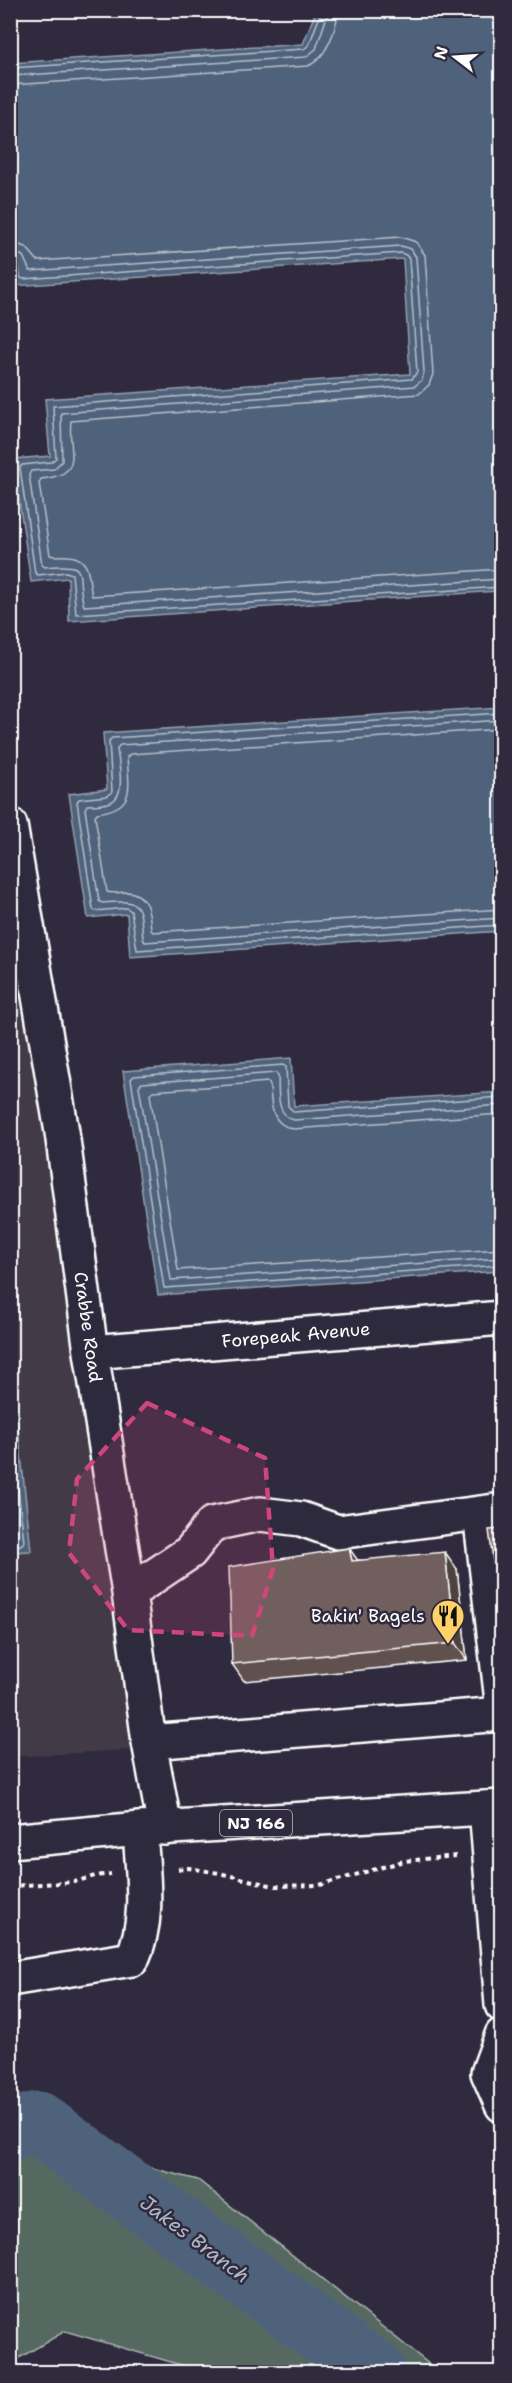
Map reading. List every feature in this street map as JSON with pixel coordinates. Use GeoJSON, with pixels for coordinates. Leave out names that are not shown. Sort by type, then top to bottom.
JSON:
{"type":"FeatureCollection","features":[{"type":"Feature","properties":{"kind":"street","name":"Crabbe Road"},"geometry":{"type":"LineString","coordinates":[[10,825],[62,1132],[91,1352],[129,1593],[149,1742],[152,1829],[142,1872],[145,1908],[141,1940],[132,1959],[10,1979]]}},
{"type":"Feature","properties":{"kind":"street","name":"Forepeak Avenue"},"geometry":{"type":"LineString","coordinates":[[91,1352],[501,1318]]}},
{"type":"Feature","properties":{"kind":"street"},"geometry":{"type":"LineString","coordinates":[[129,1593],[190,1552],[212,1524],[260,1514],[301,1519],[338,1532],[491,1511],[501,1701]]}},
{"type":"Feature","properties":{"kind":"street"},"geometry":{"type":"LineString","coordinates":[[149,1742],[501,1713]]}},
{"type":"Feature","properties":{"kind":"street"},"geometry":{"type":"LineString","coordinates":[[494,1808],[501,2005]]}},
{"type":"Feature","properties":{"kind":"street","name":"NJ 166"},"geometry":{"type":"LineString","coordinates":[[10,1840],[494,1808]]}},
{"type":"Feature","properties":{"kind":"street"},"geometry":{"type":"LineString","coordinates":[[501,2035],[488,2073],[501,2105]]}},
{"type":"Feature","properties":{"kind":"path"},"geometry":{"type":"LineString","coordinates":[[10,1886],[74,1882],[95,1876],[189,1868],[274,1886],[320,1885],[404,1861],[460,1856]]}},
{"type":"Feature","properties":{"kind":"highlighted area"},"geometry":{"type":"Polygon","coordinates":[[[147,1403],[265,1458],[273,1569],[252,1636],[128,1630],[69,1553],[77,1479],[147,1403]]]}},
{"type":"Feature","properties":{"kind":"shaded area"},"geometry":{"type":"Polygon","coordinates":[[[10,848],[156,1748],[11,1757],[11,1552],[31,1550],[10,1359],[10,848]]]}},
{"type":"Feature","properties":{"kind":"green space"},"geometry":{"type":"Polygon","coordinates":[[[58,2144],[198,2180],[439,2372],[205,2372],[65,2331],[11,2363],[11,2154],[58,2144]]]}},
{"type":"Feature","properties":{"kind":"water"},"geometry":{"type":"Polygon","coordinates":[[[316,11],[501,11],[501,597],[498,591],[69,621],[68,578],[31,582],[13,459],[50,456],[45,399],[410,374],[403,259],[14,286],[13,242],[10,241],[11,63],[303,44],[316,11]]]}},
{"type":"Feature","properties":{"kind":"water"},"geometry":{"type":"Polygon","coordinates":[[[501,707],[501,931],[130,957],[127,914],[88,918],[69,794],[107,789],[103,733],[501,707]]]}},
{"type":"Feature","properties":{"kind":"water"},"geometry":{"type":"Polygon","coordinates":[[[291,1058],[294,1106],[501,1092],[501,1271],[158,1295],[123,1071],[291,1058]]]}},
{"type":"Feature","properties":{"kind":"water"},"geometry":{"type":"Polygon","coordinates":[[[11,1359],[31,1551],[10,1552],[11,1359]]]}},
{"type":"Feature","properties":{"kind":"building"},"geometry":{"type":"Polygon","coordinates":[[[501,1529],[501,1622],[489,1530],[501,1529]]]}},
{"type":"Feature","properties":{"kind":"building"},"geometry":{"type":"Polygon","coordinates":[[[349,1548],[352,1561],[445,1552],[455,1643],[232,1664],[229,1567],[349,1548]]]}},
{"type":"Feature","properties":{"kind":"waterway","name":"Jakes Branch"},"geometry":{"type":"LineString","coordinates":[[10,2130],[38,2123],[375,2372]]}},
{"type":"Feature","properties":{"kind":"place","name":"Bakin' Bagels"},"geometry":{"type":"Point","coordinates":[448,1645]}}]}
